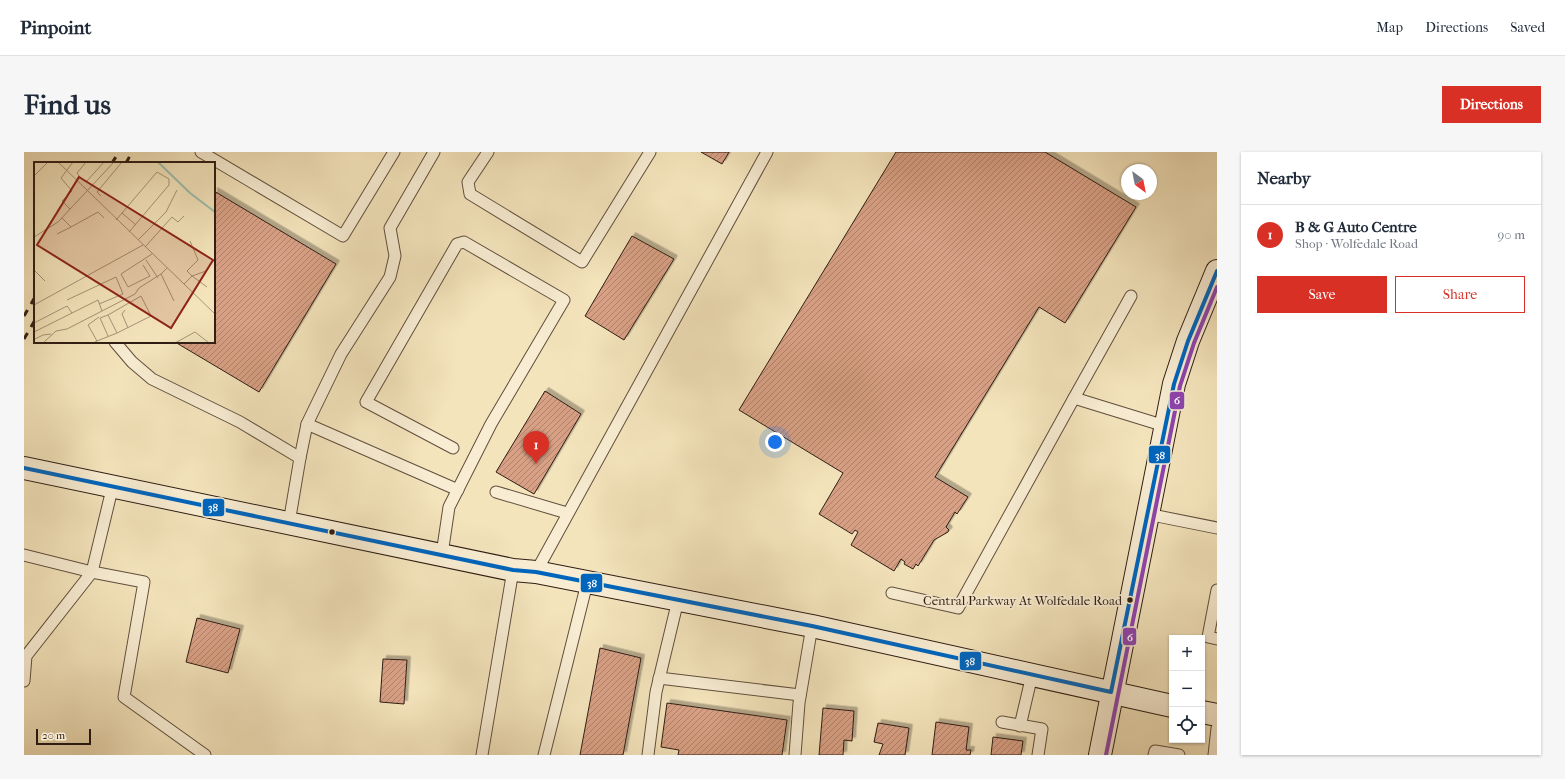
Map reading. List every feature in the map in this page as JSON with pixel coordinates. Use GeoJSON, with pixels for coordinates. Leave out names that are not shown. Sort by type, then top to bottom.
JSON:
{"type":"FeatureCollection","features":[{"type":"Feature","properties":{"kind":"street"},"geometry":{"type":"LineString","coordinates":[[1100,755],[1111,692],[1174,384],[1188,342],[1217,271]]}},
{"type":"Feature","properties":{"kind":"street"},"geometry":{"type":"LineString","coordinates":[[24,468],[513,570],[536,572],[812,626],[1169,705]]}},
{"type":"Feature","properties":{"kind":"street"},"geometry":{"type":"LineString","coordinates":[[1205,713],[1217,715]]}},
{"type":"Feature","properties":{"kind":"lane"},"geometry":{"type":"LineString","coordinates":[[201,152],[343,236],[394,152]]}},
{"type":"Feature","properties":{"kind":"lane"},"geometry":{"type":"LineString","coordinates":[[289,523],[307,424],[341,354],[390,277],[395,256],[390,228],[434,152]]}},
{"type":"Feature","properties":{"kind":"lane"},"geometry":{"type":"LineString","coordinates":[[488,152],[468,182],[470,194],[582,262],[650,152]]}},
{"type":"Feature","properties":{"kind":"lane"},"geometry":{"type":"LineString","coordinates":[[536,572],[767,152]]}},
{"type":"Feature","properties":{"kind":"lane"},"geometry":{"type":"LineString","coordinates":[[442,554],[449,507],[491,424],[564,300],[464,242],[457,244],[366,402],[453,448]]}},
{"type":"Feature","properties":{"kind":"lane"},"geometry":{"type":"LineString","coordinates":[[892,593],[958,608],[1131,296]]}},
{"type":"Feature","properties":{"kind":"lane"},"geometry":{"type":"LineString","coordinates":[[116,343],[132,362],[152,379],[240,422],[300,458]]}},
{"type":"Feature","properties":{"kind":"lane"},"geometry":{"type":"LineString","coordinates":[[1074,398],[1165,426]]}},
{"type":"Feature","properties":{"kind":"lane"},"geometry":{"type":"LineString","coordinates":[[307,424],[458,490]]}},
{"type":"Feature","properties":{"kind":"lane"},"geometry":{"type":"LineString","coordinates":[[24,681],[26,656],[92,572],[113,486]]}},
{"type":"Feature","properties":{"kind":"lane"},"geometry":{"type":"LineString","coordinates":[[496,492],[568,514]]}},
{"type":"Feature","properties":{"kind":"lane"},"geometry":{"type":"LineString","coordinates":[[1148,514],[1217,528]]}},
{"type":"Feature","properties":{"kind":"lane"},"geometry":{"type":"LineString","coordinates":[[24,555],[92,572],[144,582],[124,697],[205,755]]}},
{"type":"Feature","properties":{"kind":"lane"},"geometry":{"type":"LineString","coordinates":[[482,755],[513,570]]}},
{"type":"Feature","properties":{"kind":"lane"},"geometry":{"type":"LineString","coordinates":[[544,755],[587,582]]}},
{"type":"Feature","properties":{"kind":"lane"},"geometry":{"type":"LineString","coordinates":[[1217,590],[1208,637],[1217,639]]}},
{"type":"Feature","properties":{"kind":"lane"},"geometry":{"type":"LineString","coordinates":[[648,755],[659,678],[678,600]]}},
{"type":"Feature","properties":{"kind":"lane"},"geometry":{"type":"LineString","coordinates":[[795,755],[800,695],[812,626]]}},
{"type":"Feature","properties":{"kind":"lane"},"geometry":{"type":"LineString","coordinates":[[1020,726],[1032,675]]}},
{"type":"Feature","properties":{"kind":"lane"},"geometry":{"type":"LineString","coordinates":[[659,678],[800,695]]}},
{"type":"Feature","properties":{"kind":"lane"},"geometry":{"type":"LineString","coordinates":[[1002,722],[1042,729],[1038,755]]}},
{"type":"Feature","properties":{"kind":"lane"},"geometry":{"type":"LineString","coordinates":[[1214,755],[1217,728]]}},
{"type":"Feature","properties":{"kind":"lane"},"geometry":{"type":"LineString","coordinates":[[1154,755],[1154,751],[1179,755]]}},
{"type":"Feature","properties":{"kind":"building"},"geometry":{"type":"Polygon","coordinates":[[[701,152],[729,152],[722,164],[701,152]]]}},
{"type":"Feature","properties":{"kind":"building"},"geometry":{"type":"Polygon","coordinates":[[[896,152],[1045,152],[1121,198],[1121,200],[1124,200],[1136,207],[1065,323],[1039,307],[935,477],[968,497],[957,514],[955,512],[946,527],[949,530],[948,532],[934,540],[918,566],[916,564],[913,569],[904,564],[905,562],[901,559],[894,571],[851,545],[858,532],[855,530],[852,534],[819,514],[843,473],[739,410],[896,152]]]}},
{"type":"Feature","properties":{"kind":"building"},"geometry":{"type":"Polygon","coordinates":[[[215,192],[336,264],[259,392],[177,343],[215,343],[215,192]]]}},
{"type":"Feature","properties":{"kind":"building"},"geometry":{"type":"Polygon","coordinates":[[[632,236],[674,259],[624,340],[585,316],[632,236]]]}},
{"type":"Feature","properties":{"kind":"building"},"geometry":{"type":"Polygon","coordinates":[[[545,391],[581,414],[534,494],[496,472],[545,391]]]}},
{"type":"Feature","properties":{"kind":"building"},"geometry":{"type":"Polygon","coordinates":[[[197,618],[240,629],[228,673],[186,662],[197,618]]]}},
{"type":"Feature","properties":{"kind":"building"},"geometry":{"type":"Polygon","coordinates":[[[600,648],[641,658],[623,755],[580,755],[600,648]]]}},
{"type":"Feature","properties":{"kind":"building"},"geometry":{"type":"Polygon","coordinates":[[[383,659],[407,660],[404,704],[380,702],[383,659]]]}},
{"type":"Feature","properties":{"kind":"building"},"geometry":{"type":"Polygon","coordinates":[[[667,703],[787,720],[782,755],[678,755],[679,750],[661,747],[667,703]]]}},
{"type":"Feature","properties":{"kind":"building"},"geometry":{"type":"Polygon","coordinates":[[[823,708],[854,711],[852,741],[844,740],[843,755],[819,755],[823,708]]]}},
{"type":"Feature","properties":{"kind":"building"},"geometry":{"type":"Polygon","coordinates":[[[936,722],[969,727],[966,750],[971,750],[970,755],[932,755],[936,722]]]}},
{"type":"Feature","properties":{"kind":"building"},"geometry":{"type":"Polygon","coordinates":[[[878,723],[909,728],[905,755],[879,755],[883,744],[874,742],[878,723]]]}},
{"type":"Feature","properties":{"kind":"building"},"geometry":{"type":"Polygon","coordinates":[[[993,737],[1023,741],[1021,755],[991,755],[993,737]]]}},
{"type":"Feature","properties":{"kind":"railway"},"geometry":{"type":"LineString","coordinates":[[113,162],[119,152]]}},
{"type":"Feature","properties":{"kind":"railway"},"geometry":{"type":"LineString","coordinates":[[127,162],[132,152]]}},
{"type":"Feature","properties":{"kind":"railway"},"geometry":{"type":"LineString","coordinates":[[24,316],[34,299]]}},
{"type":"Feature","properties":{"kind":"railway"},"geometry":{"type":"LineString","coordinates":[[24,339],[34,322]]}},
{"type":"Feature","properties":{"kind":"transit line","name":"38"},"geometry":{"type":"LineString","coordinates":[[24,468],[513,570],[536,572],[812,626],[1111,692],[1174,384],[1188,341],[1217,271]]}},
{"type":"Feature","properties":{"kind":"transit line","name":"6"},"geometry":{"type":"LineString","coordinates":[[1106,755],[1180,386],[1194,343],[1217,287]]}},
{"type":"Feature","properties":{"kind":"place","name":"B & G Auto Centre"},"geometry":{"type":"Point","coordinates":[536,464]}},
{"type":"Feature","properties":{"kind":"place","name":"Central Parkway At Wolfedale Road"},"geometry":{"type":"Point","coordinates":[1130,600]}}]}
